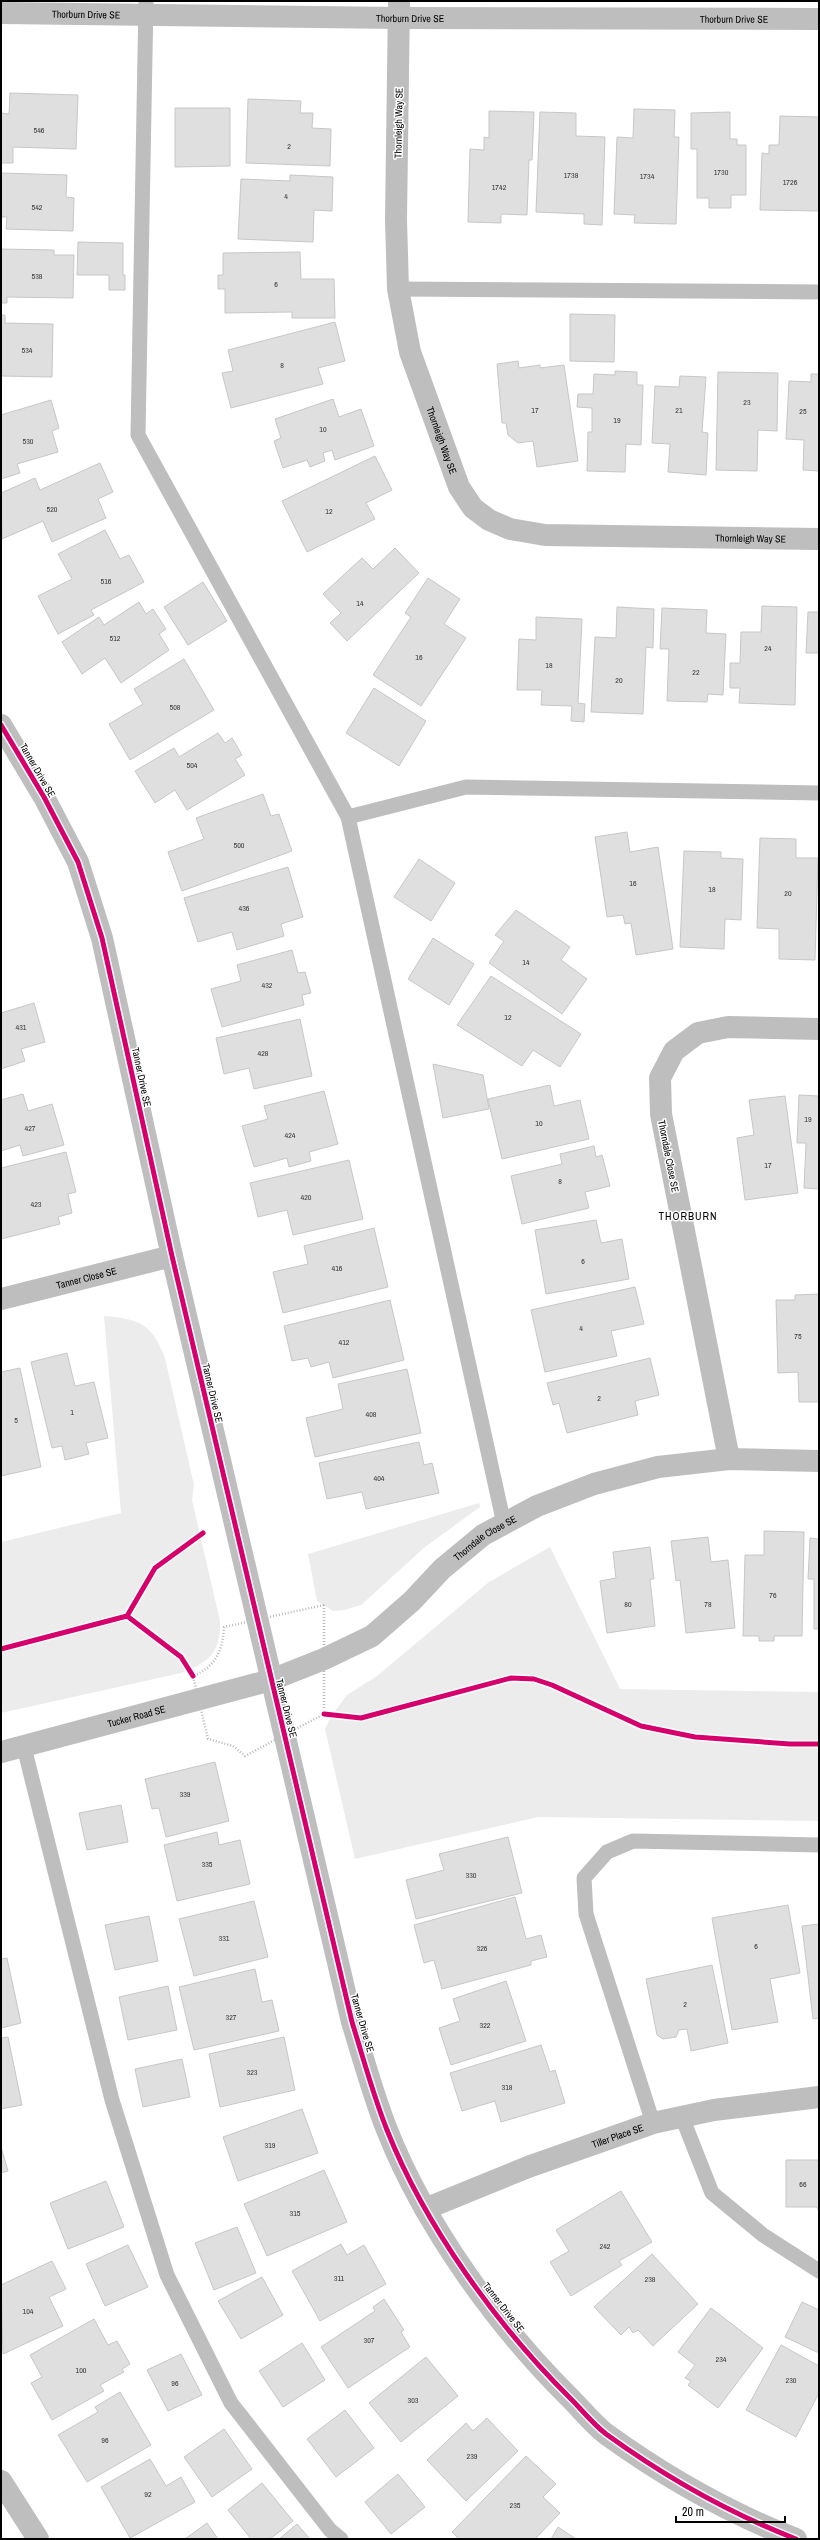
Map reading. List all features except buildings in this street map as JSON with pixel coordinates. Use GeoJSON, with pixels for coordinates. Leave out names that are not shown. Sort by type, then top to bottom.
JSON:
{"type":"FeatureCollection","features":[{"type":"Feature","properties":{"kind":"street","name":"Thorburn Drive SE"},"geometry":{"type":"LineString","coordinates":[[1,13],[145,8],[399,10],[819,19]]}},
{"type":"Feature","properties":{"kind":"street","name":"Thornleigh Way SE"},"geometry":{"type":"LineString","coordinates":[[399,10],[396,219],[398,289],[410,352],[459,487],[472,508],[489,520],[510,529],[545,535],[819,539]]}},
{"type":"Feature","properties":{"kind":"street","name":"Tanner Drive SE"},"geometry":{"type":"LineString","coordinates":[[1,725],[44,797],[78,862],[102,938],[172,1256],[352,2022],[387,2130],[425,2209],[488,2304],[547,2376],[605,2433],[691,2489],[762,2526],[796,2539]]}},
{"type":"Feature","properties":{"kind":"street","name":"Thorndale Close SE"},"geometry":{"type":"LineString","coordinates":[[729,1459],[661,1114],[660,1078],[674,1051],[698,1033],[728,1027],[819,1029]]}},
{"type":"Feature","properties":{"kind":"street","name":"Tanner Close SE"},"geometry":{"type":"LineString","coordinates":[[1,1299],[172,1256]]}},
{"type":"Feature","properties":{"kind":"street","name":"Thorndale Close SE"},"geometry":{"type":"LineString","coordinates":[[271,1680],[324,1659],[372,1636],[412,1602],[442,1569],[483,1536],[537,1506],[594,1484],[658,1467],[729,1459],[819,1461]]}},
{"type":"Feature","properties":{"kind":"street","name":"Tucker Road SE"},"geometry":{"type":"LineString","coordinates":[[1,1752],[271,1680]]}},
{"type":"Feature","properties":{"kind":"street","name":"Tiller Place SE"},"geometry":{"type":"LineString","coordinates":[[425,2209],[528,2167],[653,2123],[714,2110],[819,2097]]}},
{"type":"Feature","properties":{"kind":"street"},"geometry":{"type":"LineString","coordinates":[[2,2483],[38,2539]]}},
{"type":"Feature","properties":{"kind":"lane"},"geometry":{"type":"LineString","coordinates":[[145,8],[138,435],[348,817],[504,1524]]}},
{"type":"Feature","properties":{"kind":"lane"},"geometry":{"type":"LineString","coordinates":[[398,289],[819,292]]}},
{"type":"Feature","properties":{"kind":"lane"},"geometry":{"type":"LineString","coordinates":[[348,817],[466,788],[819,793]]}},
{"type":"Feature","properties":{"kind":"lane"},"geometry":{"type":"LineString","coordinates":[[24,1747],[112,2100],[167,2275],[231,2403],[330,2530],[341,2539]]}},
{"type":"Feature","properties":{"kind":"lane"},"geometry":{"type":"LineString","coordinates":[[653,2123],[586,1914],[584,1878],[607,1852],[634,1841],[819,1845]]}},
{"type":"Feature","properties":{"kind":"lane"},"geometry":{"type":"LineString","coordinates":[[682,2117],[712,2193],[763,2235],[819,2271]]}},
{"type":"Feature","properties":{"kind":"path"},"geometry":{"type":"LineString","coordinates":[[189,1670],[193,1676]]}},
{"type":"Feature","properties":{"kind":"path"},"geometry":{"type":"LineString","coordinates":[[324,1714],[332,1714]]}},
{"type":"Feature","properties":{"kind":"shaded area"},"geometry":{"type":"Polygon","coordinates":[[[104,1316],[127,1319],[143,1325],[155,1338],[165,1358],[194,1485],[192,1500],[220,1621],[218,1642],[211,1655],[199,1665],[181,1673],[1,1713],[1,1542],[121,1513],[104,1316]]]}},
{"type":"Feature","properties":{"kind":"shaded area"},"geometry":{"type":"Polygon","coordinates":[[[479,1503],[480,1507],[425,1547],[361,1605],[345,1610],[333,1611],[317,1601],[308,1554],[479,1503]]]}},
{"type":"Feature","properties":{"kind":"shaded area"},"geometry":{"type":"Polygon","coordinates":[[[550,1547],[620,1689],[819,1692],[819,1821],[538,1817],[355,1859],[325,1729],[330,1718],[347,1695],[377,1676],[489,1582],[550,1547]]]}},
{"type":"Feature","properties":{"kind":"cycle path"},"geometry":{"type":"LineString","coordinates":[[1,725],[44,797],[78,862],[102,938],[172,1256],[352,2022],[368,2076],[387,2130],[403,2166],[422,2202],[466,2274],[517,2340],[544,2371],[597,2426],[628,2450],[674,2479],[746,2518],[796,2539]]}},
{"type":"Feature","properties":{"kind":"cycle path"},"geometry":{"type":"LineString","coordinates":[[1,1649],[127,1616],[155,1568],[203,1533]]}},
{"type":"Feature","properties":{"kind":"cycle path"},"geometry":{"type":"LineString","coordinates":[[127,1616],[181,1657],[193,1676]]}},
{"type":"Feature","properties":{"kind":"cycle path"},"geometry":{"type":"LineString","coordinates":[[324,1714],[361,1718],[511,1678],[534,1679],[552,1685],[641,1726],[695,1737],[790,1744],[819,1744]]}},
{"type":"Feature","properties":{"kind":"district","name":"THORBURN"},"geometry":{"type":"Point","coordinates":[688,1216]}}]}
